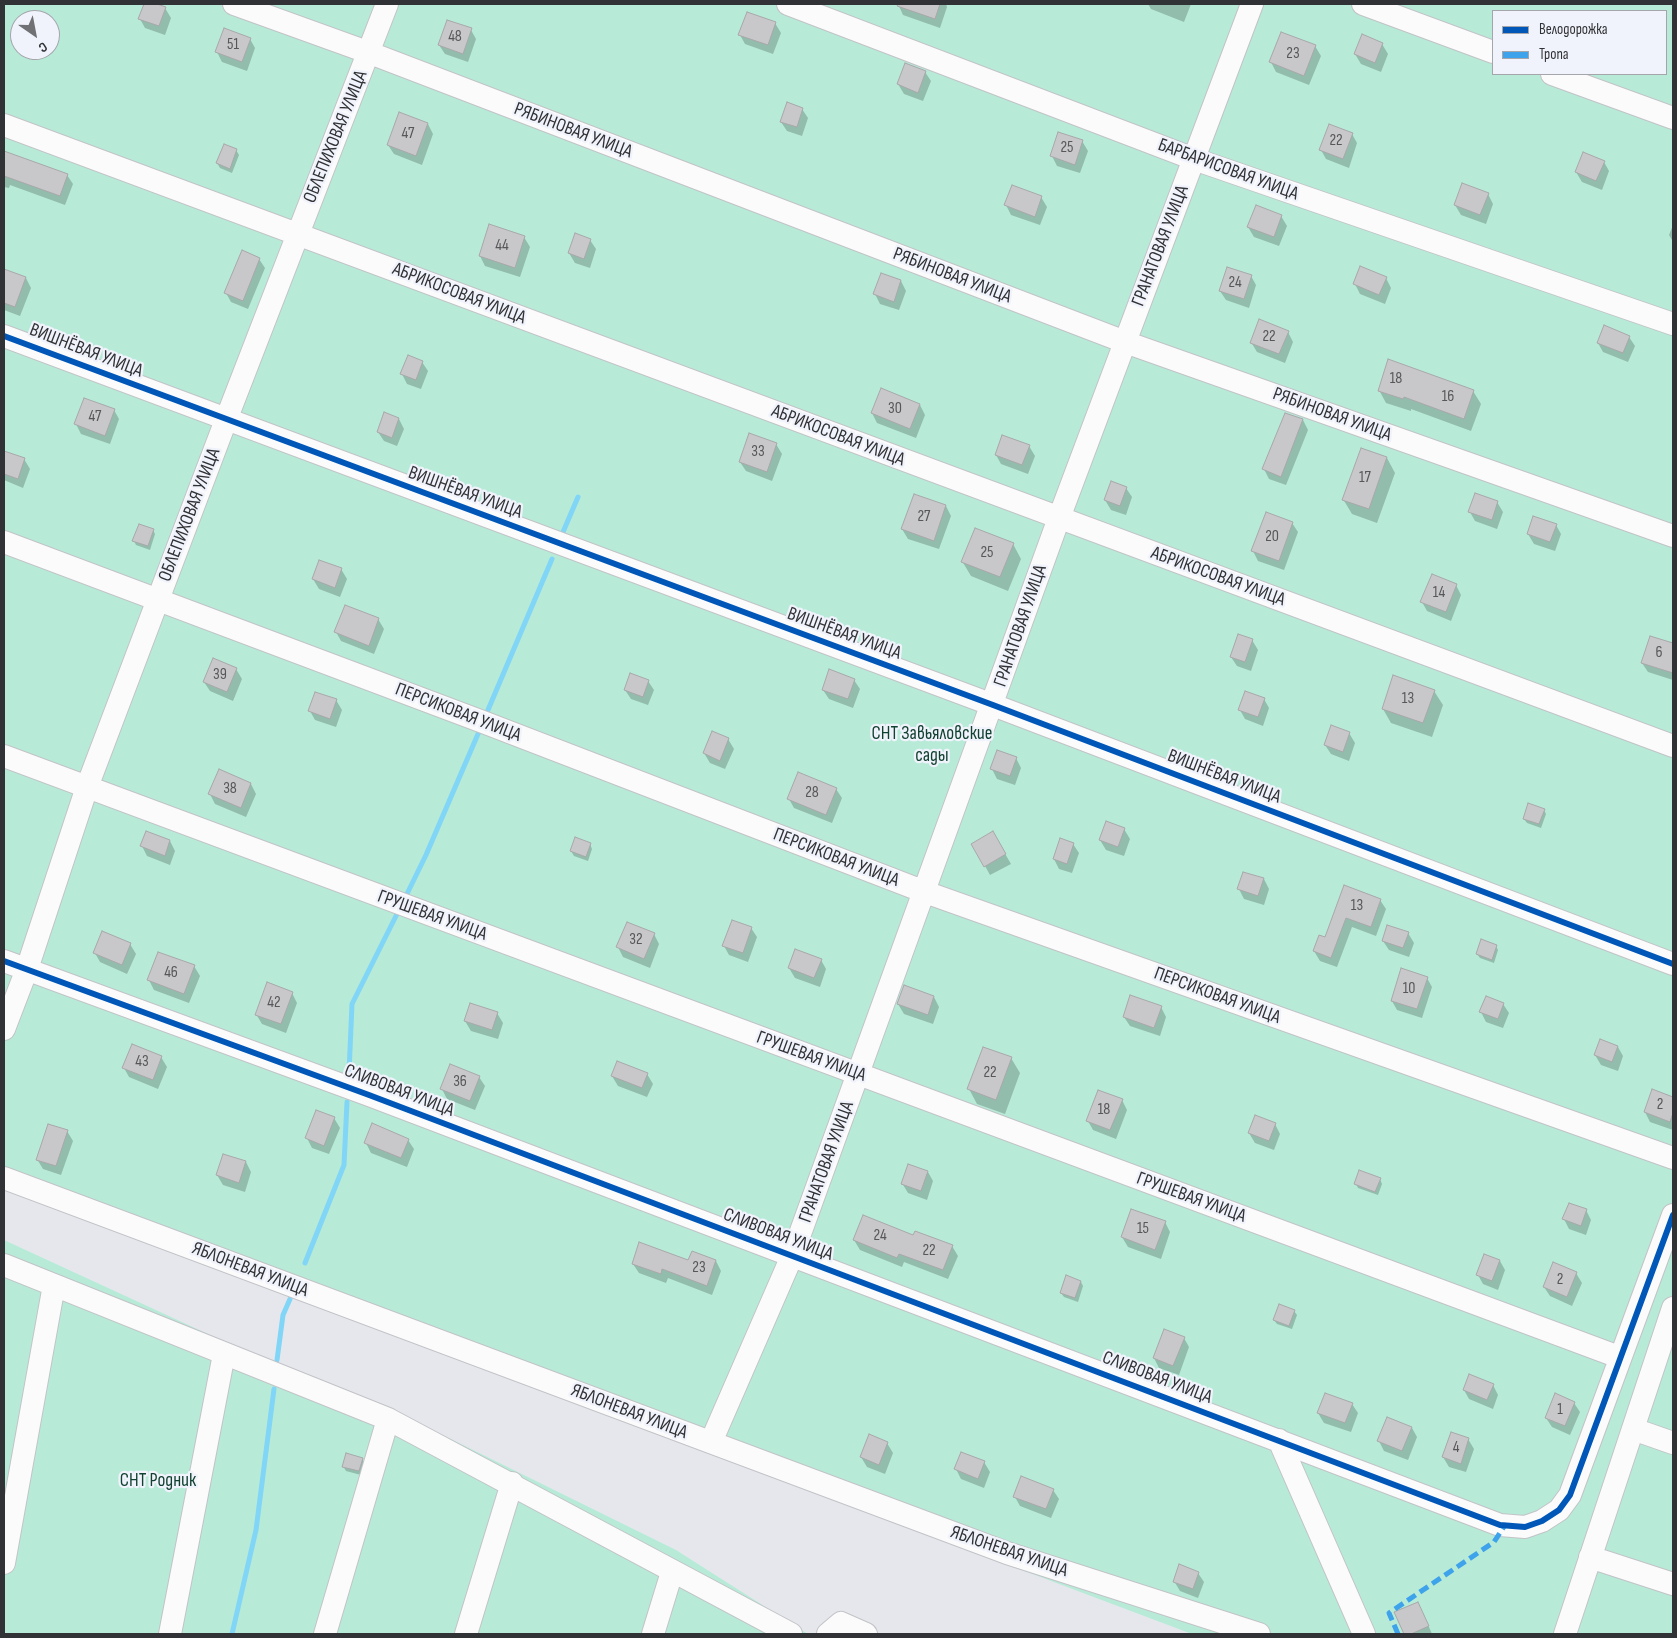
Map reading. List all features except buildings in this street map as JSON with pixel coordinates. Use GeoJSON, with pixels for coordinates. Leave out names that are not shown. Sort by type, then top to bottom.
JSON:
{"type":"FeatureCollection","features":[{"type":"Feature","properties":{"kind":"street","name":"РЯБИНОВАЯ УЛИЦА"},"geometry":{"type":"LineString","coordinates":[[234,4],[370,53],[1125,342],[1673,536]]}},
{"type":"Feature","properties":{"kind":"street","name":"ОБЛЕПИХОВАЯ УЛИЦА"},"geometry":{"type":"LineString","coordinates":[[4,1029],[27,969],[87,787],[298,233],[370,53],[387,4]]}},
{"type":"Feature","properties":{"kind":"street","name":"БАРБАРИСОВАЯ УЛИЦА"},"geometry":{"type":"LineString","coordinates":[[788,4],[1194,158],[1673,324]]}},
{"type":"Feature","properties":{"kind":"street","name":"ГРАНАТОВАЯ УЛИЦА"},"geometry":{"type":"LineString","coordinates":[[711,1442],[792,1256],[993,705],[1059,518],[1252,4]]}},
{"type":"Feature","properties":{"kind":"street"},"geometry":{"type":"LineString","coordinates":[[1363,4],[1492,52]]}},
{"type":"Feature","properties":{"kind":"street"},"geometry":{"type":"LineString","coordinates":[[1555,75],[1673,118]]}},
{"type":"Feature","properties":{"kind":"street","name":"АБРИКОСОВАЯ УЛИЦА"},"geometry":{"type":"LineString","coordinates":[[4,125],[1673,746]]}},
{"type":"Feature","properties":{"kind":"street","name":"ВИШНЁВАЯ УЛИЦА"},"geometry":{"type":"LineString","coordinates":[[4,336],[993,705],[1673,964]]}},
{"type":"Feature","properties":{"kind":"street","name":"ПЕРСИКОВАЯ УЛИЦА"},"geometry":{"type":"LineString","coordinates":[[4,542],[925,892],[1673,1158]]}},
{"type":"Feature","properties":{"kind":"street","name":"ГРУШЕВАЯ УЛИЦА"},"geometry":{"type":"LineString","coordinates":[[4,756],[1620,1357]]}},
{"type":"Feature","properties":{"kind":"street","name":"СЛИВОВАЯ УЛИЦА"},"geometry":{"type":"LineString","coordinates":[[4,960],[360,1092],[1500,1525],[1525,1527],[1542,1521],[1559,1510],[1570,1495],[1620,1357]]}},
{"type":"Feature","properties":{"kind":"street","name":"ЯБЛОНЕВАЯ УЛИЦА"},"geometry":{"type":"LineString","coordinates":[[4,1178],[1007,1553],[1259,1634]]}},
{"type":"Feature","properties":{"kind":"street"},"geometry":{"type":"LineString","coordinates":[[1620,1357],[1673,1215]]}},
{"type":"Feature","properties":{"kind":"street"},"geometry":{"type":"LineString","coordinates":[[4,1264],[388,1419],[512,1483],[672,1572],[791,1634]]}},
{"type":"Feature","properties":{"kind":"street"},"geometry":{"type":"LineString","coordinates":[[4,1562],[54,1285]]}},
{"type":"Feature","properties":{"kind":"street"},"geometry":{"type":"LineString","coordinates":[[1564,1634],[1673,1308]]}},
{"type":"Feature","properties":{"kind":"street"},"geometry":{"type":"LineString","coordinates":[[170,1634],[224,1354]]}},
{"type":"Feature","properties":{"kind":"street"},"geometry":{"type":"LineString","coordinates":[[325,1634],[388,1419]]}},
{"type":"Feature","properties":{"kind":"street"},"geometry":{"type":"LineString","coordinates":[[1633,1430],[1673,1443]]}},
{"type":"Feature","properties":{"kind":"street"},"geometry":{"type":"LineString","coordinates":[[1279,1440],[1364,1634]]}},
{"type":"Feature","properties":{"kind":"street"},"geometry":{"type":"LineString","coordinates":[[466,1634],[512,1483]]}},
{"type":"Feature","properties":{"kind":"street"},"geometry":{"type":"LineString","coordinates":[[1590,1557],[1673,1584]]}},
{"type":"Feature","properties":{"kind":"street"},"geometry":{"type":"LineString","coordinates":[[653,1634],[672,1572]]}},
{"type":"Feature","properties":{"kind":"street"},"geometry":{"type":"LineString","coordinates":[[828,1634],[841,1623],[866,1634]]}},
{"type":"Feature","properties":{"kind":"green space","name":"СНТ Завьяловские сады"},"geometry":{"type":"Polygon","coordinates":[[[4,4],[1673,4],[1673,1634],[1192,1634],[4,1187],[4,4]]]}},
{"type":"Feature","properties":{"kind":"green space","name":"СНТ Родник"},"geometry":{"type":"Polygon","coordinates":[[[4,1240],[260,1358],[396,1412],[676,1550],[808,1634],[4,1634],[4,1240]]]}},
{"type":"Feature","properties":{"kind":"waterway"},"geometry":{"type":"LineString","coordinates":[[563,532],[578,497]]}},
{"type":"Feature","properties":{"kind":"waterway"},"geometry":{"type":"LineString","coordinates":[[485,717],[552,559]]}},
{"type":"Feature","properties":{"kind":"waterway"},"geometry":{"type":"LineString","coordinates":[[404,900],[426,855],[481,727]]}},
{"type":"Feature","properties":{"kind":"waterway"},"geometry":{"type":"LineString","coordinates":[[349,1073],[352,1004],[399,910]]}},
{"type":"Feature","properties":{"kind":"waterway"},"geometry":{"type":"LineString","coordinates":[[305,1263],[344,1165],[347,1102]]}},
{"type":"Feature","properties":{"kind":"waterway"},"geometry":{"type":"LineString","coordinates":[[277,1360],[283,1315],[290,1299]]}},
{"type":"Feature","properties":{"kind":"waterway"},"geometry":{"type":"LineString","coordinates":[[232,1634],[256,1530],[274,1389]]}},
{"type":"Feature","properties":{"kind":"marked path"},"geometry":{"type":"LineString","coordinates":[[1398,1634],[1389,1613],[1494,1542],[1505,1525]]}},
{"type":"Feature","properties":{"kind":"cycle path"},"geometry":{"type":"LineString","coordinates":[[4,336],[993,705],[1673,964]]}},
{"type":"Feature","properties":{"kind":"cycle path"},"geometry":{"type":"LineString","coordinates":[[4,961],[369,1095],[1500,1525],[1525,1527],[1542,1521],[1559,1510],[1570,1495],[1673,1215]]}}]}
